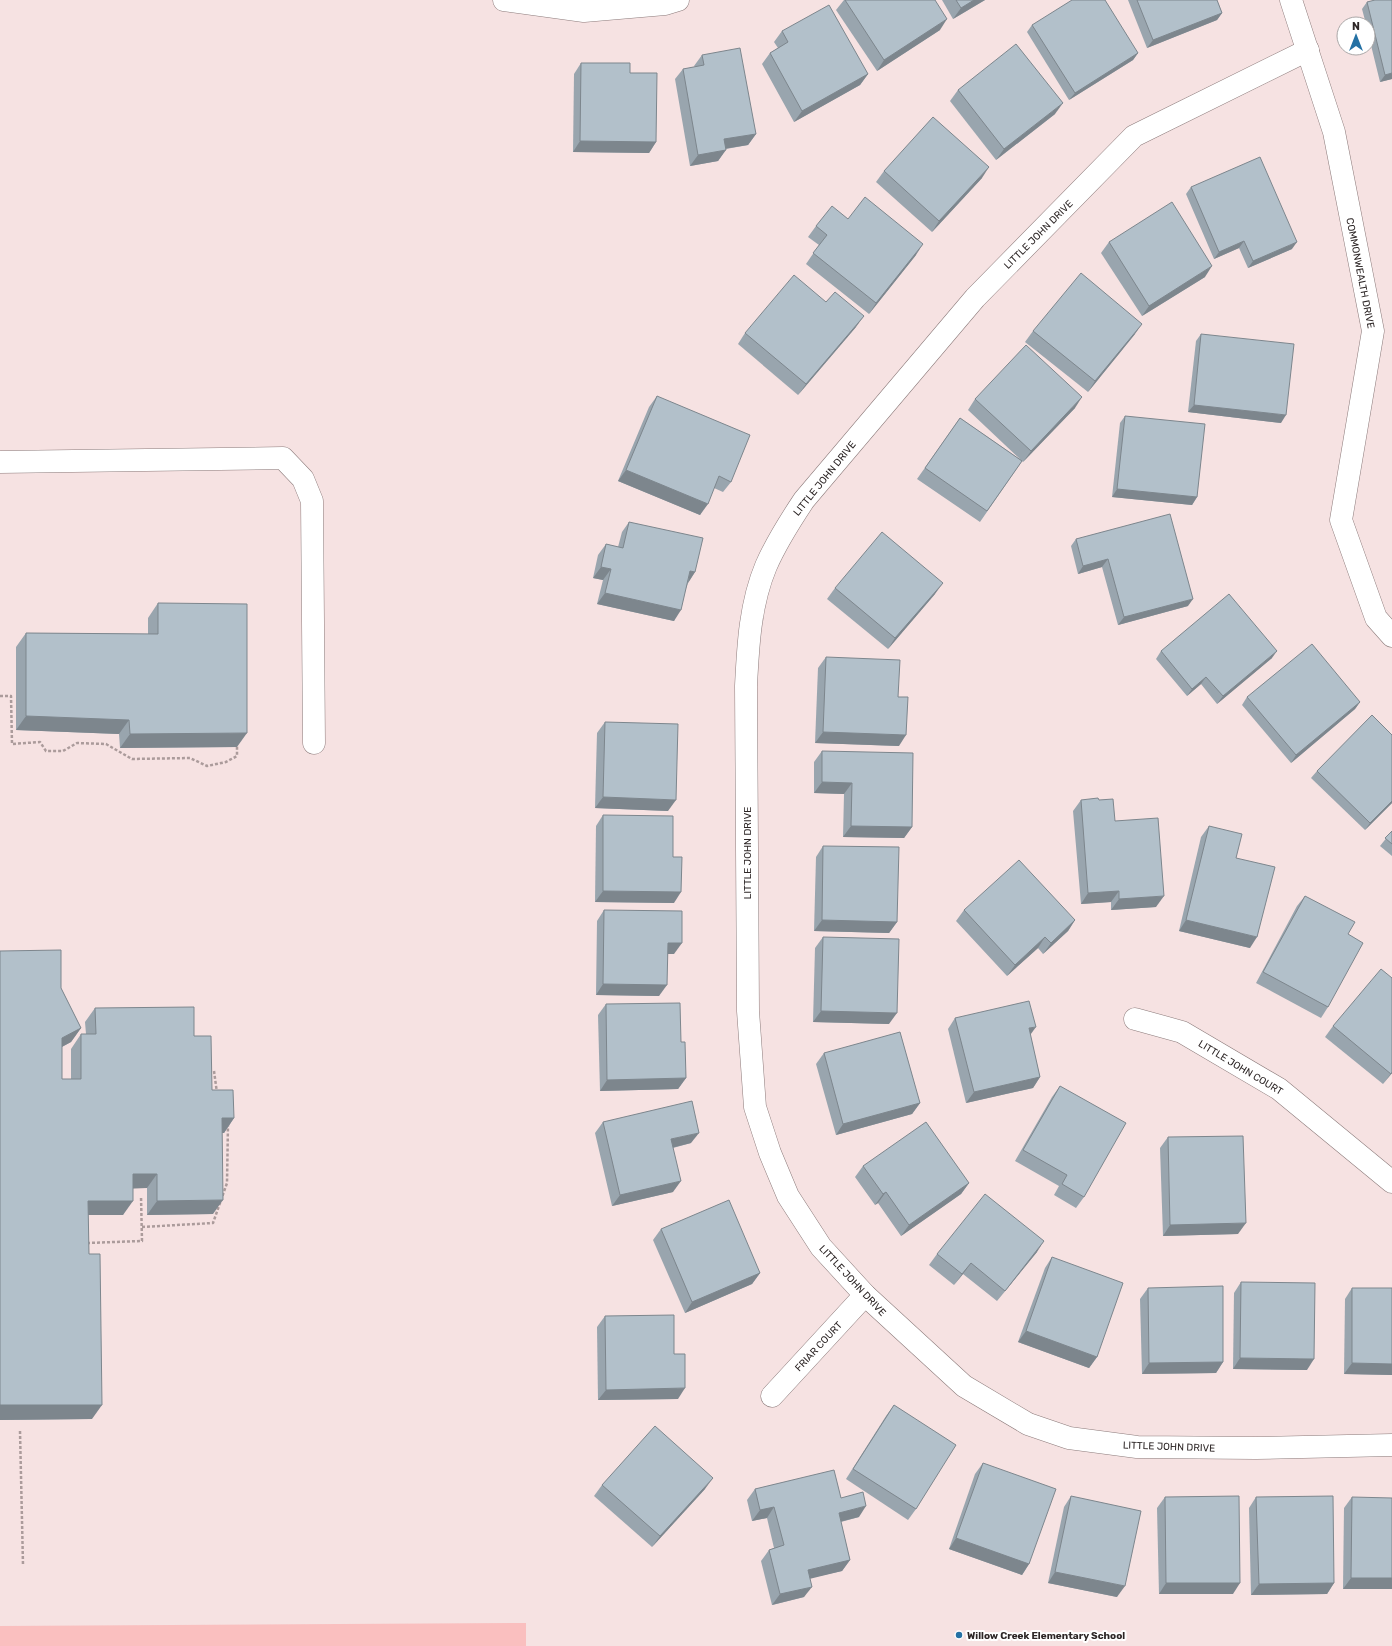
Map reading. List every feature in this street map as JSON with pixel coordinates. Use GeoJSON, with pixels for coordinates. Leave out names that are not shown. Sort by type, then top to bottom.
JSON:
{"type":"FeatureCollection","features":[{"type":"Feature","properties":{"kind":"street"},"geometry":{"type":"LineString","coordinates":[[504,0],[584,11],[665,4],[678,0]]}},
{"type":"Feature","properties":{"kind":"street","name":"COMMONWEALTH DRIVE"},"geometry":{"type":"LineString","coordinates":[[1291,0],[1334,132],[1373,331],[1341,520],[1376,618],[1392,636]]}},
{"type":"Feature","properties":{"kind":"street","name":"LITTLE JOHN DRIVE"},"geometry":{"type":"LineString","coordinates":[[1308,50],[1134,136],[975,298],[804,500],[785,529],[766,566],[757,593],[748,640],[746,686],[748,1011],[755,1107],[770,1153],[788,1196],[821,1247],[865,1295],[964,1386],[1028,1424],[1069,1438],[1137,1447],[1256,1448],[1392,1445]]}},
{"type":"Feature","properties":{"kind":"street"},"geometry":{"type":"LineString","coordinates":[[0,462],[283,458],[303,479],[312,501],[314,743]]}},
{"type":"Feature","properties":{"kind":"street","name":"LITTLE JOHN COURT"},"geometry":{"type":"LineString","coordinates":[[1135,1019],[1182,1032],[1278,1089],[1392,1182]]}},
{"type":"Feature","properties":{"kind":"street","name":"FRIAR COURT"},"geometry":{"type":"LineString","coordinates":[[772,1396],[865,1295]]}},
{"type":"Feature","properties":{"kind":"path"},"geometry":{"type":"LineString","coordinates":[[0,696],[11,696],[12,744],[40,742],[46,750],[63,751],[77,743],[106,744],[132,759],[190,758],[207,766],[226,762],[237,756],[238,740]]}},
{"type":"Feature","properties":{"kind":"path"},"geometry":{"type":"LineString","coordinates":[[214,1071],[218,1097]]}},
{"type":"Feature","properties":{"kind":"path"},"geometry":{"type":"LineString","coordinates":[[142,1227],[213,1223],[227,1183],[228,1123]]}},
{"type":"Feature","properties":{"kind":"path"},"geometry":{"type":"LineString","coordinates":[[83,1244],[142,1242],[141,1196]]}},
{"type":"Feature","properties":{"kind":"path"},"geometry":{"type":"LineString","coordinates":[[20,1431],[23,1565]]}},
{"type":"Feature","properties":{"kind":"shaded area"},"geometry":{"type":"Polygon","coordinates":[[[526,1623],[526,1646],[0,1646],[0,1626],[526,1623]]]}},
{"type":"Feature","properties":{"kind":"building"},"geometry":{"type":"Polygon","coordinates":[[[845,0],[935,0],[947,19],[884,60],[845,0]]]}},
{"type":"Feature","properties":{"kind":"building"},"geometry":{"type":"Polygon","coordinates":[[[956,0],[974,0],[961,8],[956,0]]]}},
{"type":"Feature","properties":{"kind":"building"},"geometry":{"type":"Polygon","coordinates":[[[1072,0],[1105,0],[1138,53],[1075,93],[1032,25],[1072,0]]]}},
{"type":"Feature","properties":{"kind":"building"},"geometry":{"type":"Polygon","coordinates":[[[1137,0],[1217,0],[1222,13],[1153,40],[1137,0]]]}},
{"type":"Feature","properties":{"kind":"building"},"geometry":{"type":"Polygon","coordinates":[[[1375,0],[1392,0],[1392,73],[1385,75],[1376,38],[1376,16],[1370,16],[1367,2],[1375,0]]]}},
{"type":"Feature","properties":{"kind":"building"},"geometry":{"type":"Polygon","coordinates":[[[829,5],[868,74],[802,111],[770,53],[788,42],[782,31],[829,5]]]}},
{"type":"Feature","properties":{"kind":"building"},"geometry":{"type":"Polygon","coordinates":[[[1016,44],[1063,103],[1004,149],[958,90],[1016,44]]]}},
{"type":"Feature","properties":{"kind":"building"},"geometry":{"type":"Polygon","coordinates":[[[740,48],[756,134],[724,139],[726,150],[698,155],[683,69],[704,65],[702,55],[740,48]]]}},
{"type":"Feature","properties":{"kind":"building"},"geometry":{"type":"Polygon","coordinates":[[[581,63],[630,63],[630,73],[657,73],[656,142],[580,141],[581,63]]]}},
{"type":"Feature","properties":{"kind":"building"},"geometry":{"type":"Polygon","coordinates":[[[933,117],[989,167],[939,221],[884,171],[933,117]]]}},
{"type":"Feature","properties":{"kind":"building"},"geometry":{"type":"Polygon","coordinates":[[[1260,157],[1297,242],[1253,261],[1244,241],[1219,252],[1191,187],[1260,157]]]}},
{"type":"Feature","properties":{"kind":"building"},"geometry":{"type":"Polygon","coordinates":[[[865,197],[923,244],[876,303],[813,253],[827,235],[816,226],[832,206],[848,219],[865,197]]]}},
{"type":"Feature","properties":{"kind":"building"},"geometry":{"type":"Polygon","coordinates":[[[1172,202],[1212,266],[1149,306],[1109,242],[1172,202]]]}},
{"type":"Feature","properties":{"kind":"building"},"geometry":{"type":"Polygon","coordinates":[[[1081,273],[1142,324],[1095,381],[1033,331],[1081,273]]]}},
{"type":"Feature","properties":{"kind":"building"},"geometry":{"type":"Polygon","coordinates":[[[794,275],[826,302],[835,292],[864,316],[806,384],[745,333],[794,275]]]}},
{"type":"Feature","properties":{"kind":"building"},"geometry":{"type":"Polygon","coordinates":[[[1201,334],[1294,344],[1286,415],[1194,405],[1201,334]]]}},
{"type":"Feature","properties":{"kind":"building"},"geometry":{"type":"Polygon","coordinates":[[[1026,345],[1082,397],[1031,451],[975,399],[1026,345]]]}},
{"type":"Feature","properties":{"kind":"building"},"geometry":{"type":"Polygon","coordinates":[[[657,396],[750,435],[731,482],[719,476],[708,504],[626,470],[657,396]]]}},
{"type":"Feature","properties":{"kind":"building"},"geometry":{"type":"Polygon","coordinates":[[[1125,416],[1205,424],[1197,497],[1117,489],[1125,416]]]}},
{"type":"Feature","properties":{"kind":"building"},"geometry":{"type":"Polygon","coordinates":[[[960,418],[1022,461],[987,511],[925,468],[960,418]]]}},
{"type":"Feature","properties":{"kind":"building"},"geometry":{"type":"Polygon","coordinates":[[[1170,514],[1193,599],[1124,617],[1108,559],[1083,566],[1076,539],[1170,514]]]}},
{"type":"Feature","properties":{"kind":"building"},"geometry":{"type":"Polygon","coordinates":[[[629,522],[703,538],[695,572],[690,571],[681,610],[605,593],[611,569],[601,567],[606,544],[623,548],[629,522]]]}},
{"type":"Feature","properties":{"kind":"building"},"geometry":{"type":"Polygon","coordinates":[[[882,532],[943,583],[895,638],[835,588],[882,532]]]}},
{"type":"Feature","properties":{"kind":"building"},"geometry":{"type":"Polygon","coordinates":[[[1229,594],[1277,651],[1223,696],[1206,677],[1192,689],[1161,651],[1229,594]]]}},
{"type":"Feature","properties":{"kind":"building"},"geometry":{"type":"Polygon","coordinates":[[[158,603],[247,604],[247,733],[130,734],[129,720],[26,716],[26,633],[158,634],[158,603]]]}},
{"type":"Feature","properties":{"kind":"building"},"geometry":{"type":"Polygon","coordinates":[[[1312,644],[1360,702],[1296,755],[1247,697],[1312,644]]]}},
{"type":"Feature","properties":{"kind":"building"},"geometry":{"type":"Polygon","coordinates":[[[826,657],[900,660],[898,697],[908,697],[906,735],[823,732],[826,657]]]}},
{"type":"Feature","properties":{"kind":"building"},"geometry":{"type":"Polygon","coordinates":[[[1372,715],[1392,735],[1392,801],[1370,823],[1317,771],[1372,715]]]}},
{"type":"Feature","properties":{"kind":"building"},"geometry":{"type":"Polygon","coordinates":[[[605,722],[678,724],[676,800],[603,797],[605,722]]]}},
{"type":"Feature","properties":{"kind":"building"},"geometry":{"type":"Polygon","coordinates":[[[822,751],[913,753],[912,827],[851,826],[852,783],[822,782],[822,751]]]}},
{"type":"Feature","properties":{"kind":"building"},"geometry":{"type":"Polygon","coordinates":[[[1098,798],[1099,800],[1113,799],[1115,821],[1158,818],[1164,896],[1119,899],[1119,891],[1088,893],[1081,800],[1098,798]]]}},
{"type":"Feature","properties":{"kind":"building"},"geometry":{"type":"Polygon","coordinates":[[[603,815],[673,816],[673,857],[682,857],[681,892],[603,891],[603,815]]]}},
{"type":"Feature","properties":{"kind":"building"},"geometry":{"type":"Polygon","coordinates":[[[1209,826],[1242,834],[1236,858],[1275,867],[1257,937],[1186,920],[1209,826]]]}},
{"type":"Feature","properties":{"kind":"building"},"geometry":{"type":"Polygon","coordinates":[[[1392,831],[1392,844],[1385,838],[1392,831]]]}},
{"type":"Feature","properties":{"kind":"building"},"geometry":{"type":"Polygon","coordinates":[[[823,846],[899,847],[897,922],[822,920],[823,846]]]}},
{"type":"Feature","properties":{"kind":"building"},"geometry":{"type":"Polygon","coordinates":[[[1019,860],[1075,920],[1051,943],[1045,937],[1015,965],[964,910],[1019,860]]]}},
{"type":"Feature","properties":{"kind":"building"},"geometry":{"type":"Polygon","coordinates":[[[1305,896],[1355,922],[1348,934],[1363,943],[1328,1007],[1263,972],[1305,896]]]}},
{"type":"Feature","properties":{"kind":"building"},"geometry":{"type":"Polygon","coordinates":[[[604,910],[682,911],[682,943],[668,943],[667,985],[603,984],[604,910]]]}},
{"type":"Feature","properties":{"kind":"building"},"geometry":{"type":"Polygon","coordinates":[[[823,937],[899,939],[897,1013],[821,1011],[823,937]]]}},
{"type":"Feature","properties":{"kind":"building"},"geometry":{"type":"Polygon","coordinates":[[[61,950],[61,988],[81,1028],[62,1038],[62,1079],[81,1079],[81,1034],[96,1034],[95,1008],[194,1007],[194,1036],[211,1036],[212,1090],[233,1090],[234,1118],[222,1118],[223,1200],[157,1201],[157,1174],[133,1174],[133,1201],[88,1201],[89,1254],[100,1254],[102,1405],[0,1405],[0,951],[61,950]]]}},
{"type":"Feature","properties":{"kind":"building"},"geometry":{"type":"Polygon","coordinates":[[[1381,969],[1392,978],[1391,1074],[1333,1026],[1381,969]]]}},
{"type":"Feature","properties":{"kind":"building"},"geometry":{"type":"Polygon","coordinates":[[[1029,1001],[1036,1027],[1029,1028],[1040,1077],[974,1092],[955,1018],[1029,1001]]]}},
{"type":"Feature","properties":{"kind":"building"},"geometry":{"type":"Polygon","coordinates":[[[680,1003],[681,1042],[685,1042],[686,1078],[607,1080],[606,1004],[680,1003]]]}},
{"type":"Feature","properties":{"kind":"building"},"geometry":{"type":"Polygon","coordinates":[[[900,1032],[920,1103],[843,1124],[824,1053],[900,1032]]]}},
{"type":"Feature","properties":{"kind":"building"},"geometry":{"type":"Polygon","coordinates":[[[1060,1086],[1126,1123],[1084,1197],[1062,1184],[1067,1175],[1023,1150],[1060,1086]]]}},
{"type":"Feature","properties":{"kind":"building"},"geometry":{"type":"Polygon","coordinates":[[[692,1101],[699,1133],[671,1139],[681,1181],[620,1195],[603,1122],[692,1101]]]}},
{"type":"Feature","properties":{"kind":"building"},"geometry":{"type":"Polygon","coordinates":[[[926,1122],[969,1183],[909,1225],[886,1192],[883,1194],[863,1166],[926,1122]]]}},
{"type":"Feature","properties":{"kind":"building"},"geometry":{"type":"Polygon","coordinates":[[[1243,1136],[1246,1223],[1170,1225],[1168,1137],[1243,1136]]]}},
{"type":"Feature","properties":{"kind":"building"},"geometry":{"type":"Polygon","coordinates":[[[985,1194],[1044,1241],[1005,1291],[971,1263],[962,1274],[937,1254],[985,1194]]]}},
{"type":"Feature","properties":{"kind":"building"},"geometry":{"type":"Polygon","coordinates":[[[729,1200],[760,1273],[692,1302],[661,1229],[729,1200]]]}},
{"type":"Feature","properties":{"kind":"building"},"geometry":{"type":"Polygon","coordinates":[[[1052,1257],[1123,1283],[1097,1357],[1026,1331],[1052,1257]]]}},
{"type":"Feature","properties":{"kind":"building"},"geometry":{"type":"Polygon","coordinates":[[[1241,1282],[1315,1283],[1314,1359],[1240,1358],[1241,1282]]]}},
{"type":"Feature","properties":{"kind":"building"},"geometry":{"type":"Polygon","coordinates":[[[1223,1286],[1223,1362],[1149,1363],[1148,1288],[1223,1286]]]}},
{"type":"Feature","properties":{"kind":"building"},"geometry":{"type":"Polygon","coordinates":[[[1352,1288],[1392,1288],[1392,1364],[1352,1363],[1352,1288]]]}},
{"type":"Feature","properties":{"kind":"building"},"geometry":{"type":"Polygon","coordinates":[[[674,1315],[674,1354],[685,1354],[685,1388],[606,1390],[605,1316],[674,1315]]]}},
{"type":"Feature","properties":{"kind":"building"},"geometry":{"type":"Polygon","coordinates":[[[894,1405],[956,1445],[916,1509],[853,1469],[894,1405]]]}},
{"type":"Feature","properties":{"kind":"building"},"geometry":{"type":"Polygon","coordinates":[[[655,1426],[713,1478],[660,1536],[602,1485],[655,1426]]]}},
{"type":"Feature","properties":{"kind":"building"},"geometry":{"type":"Polygon","coordinates":[[[983,1463],[1056,1489],[1029,1564],[956,1538],[983,1463]]]}},
{"type":"Feature","properties":{"kind":"building"},"geometry":{"type":"Polygon","coordinates":[[[834,1470],[841,1498],[863,1492],[866,1506],[839,1513],[850,1560],[808,1570],[812,1587],[780,1594],[769,1550],[784,1545],[774,1507],[760,1510],[755,1489],[834,1470]]]}},
{"type":"Feature","properties":{"kind":"building"},"geometry":{"type":"Polygon","coordinates":[[[1071,1496],[1141,1511],[1125,1586],[1055,1572],[1071,1496]]]}},
{"type":"Feature","properties":{"kind":"building"},"geometry":{"type":"Polygon","coordinates":[[[1239,1496],[1240,1583],[1166,1583],[1165,1497],[1239,1496]]]}},
{"type":"Feature","properties":{"kind":"building"},"geometry":{"type":"Polygon","coordinates":[[[1333,1496],[1334,1583],[1259,1584],[1256,1497],[1333,1496]]]}},
{"type":"Feature","properties":{"kind":"building"},"geometry":{"type":"Polygon","coordinates":[[[1352,1497],[1392,1498],[1392,1578],[1351,1578],[1352,1497]]]}},
{"type":"Feature","properties":{"kind":"place","name":"Willow Creek Elementary School"},"geometry":{"type":"Point","coordinates":[959,1635]}}]}
